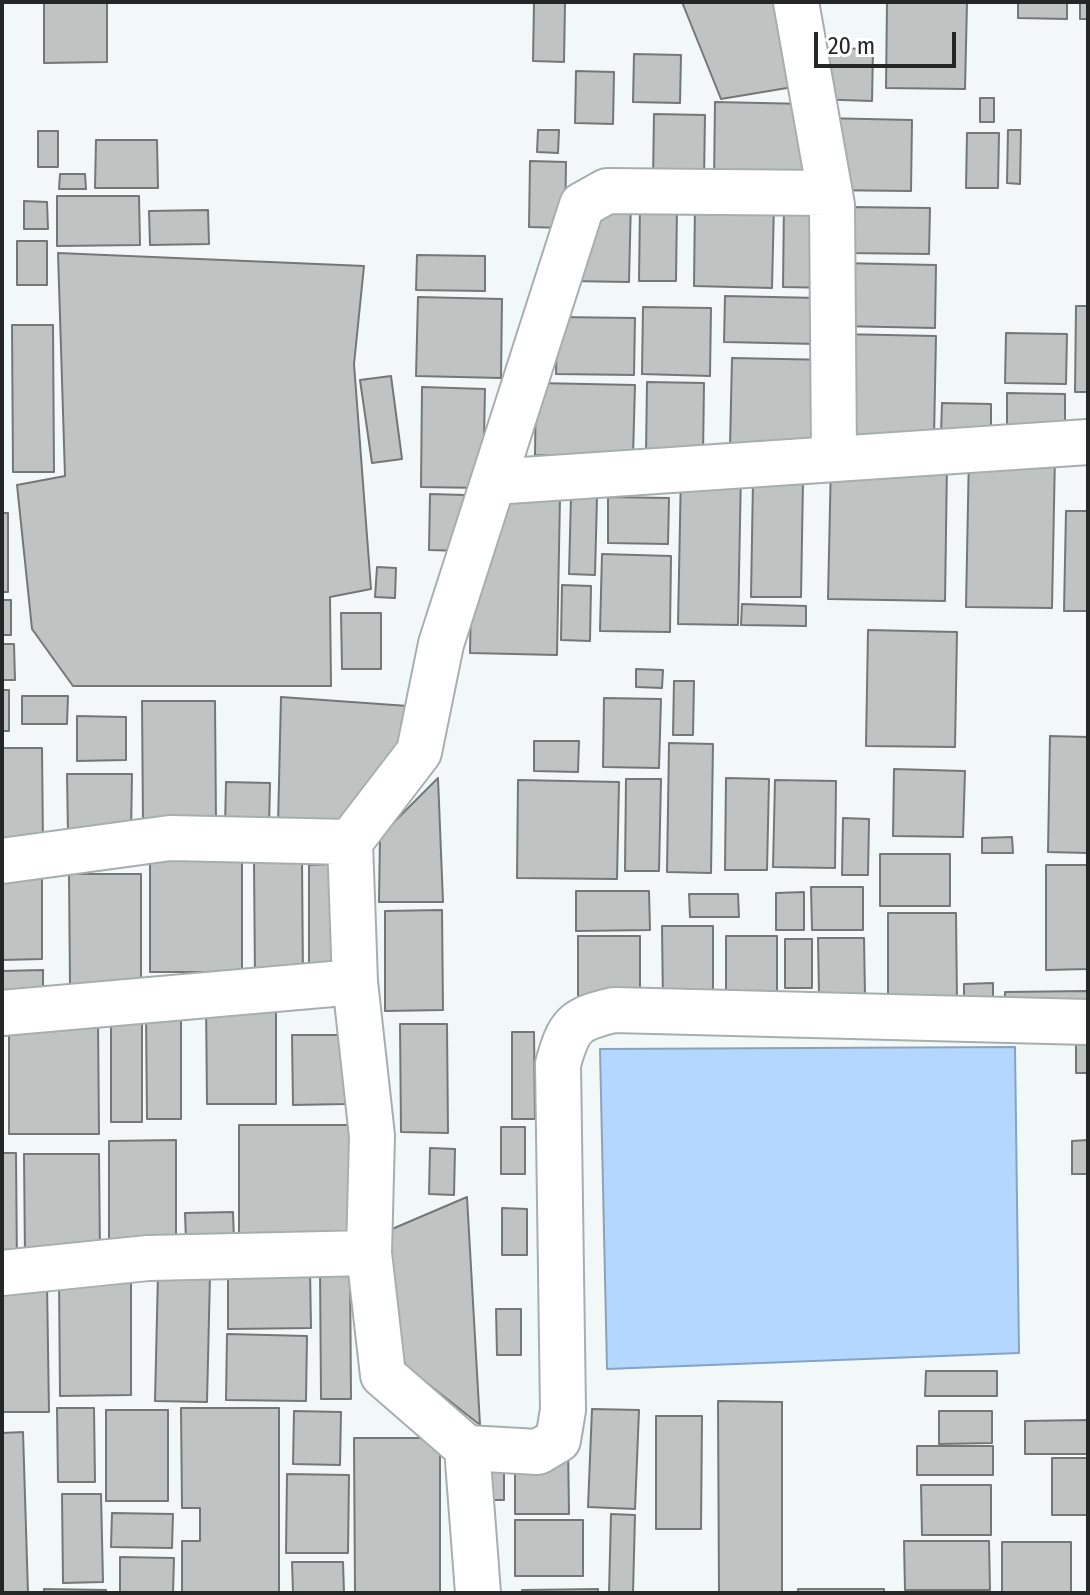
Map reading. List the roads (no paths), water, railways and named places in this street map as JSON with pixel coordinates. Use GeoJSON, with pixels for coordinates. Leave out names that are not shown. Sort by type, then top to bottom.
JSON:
{"type":"FeatureCollection","features":[{"type":"Feature","properties":{"kind":"street"},"geometry":{"type":"LineString","coordinates":[[796,2],[830,193],[834,458]]}},
{"type":"Feature","properties":{"kind":"street"},"geometry":{"type":"LineString","coordinates":[[830,193],[607,191],[582,205],[441,644],[419,752],[350,842],[355,982],[372,1136],[369,1253],[383,1375],[467,1448],[538,1452],[558,1440],[563,1410],[558,1064],[568,1030],[588,1016],[614,1010],[1088,1022]]}},
{"type":"Feature","properties":{"kind":"street"},"geometry":{"type":"LineString","coordinates":[[493,482],[1088,442]]}},
{"type":"Feature","properties":{"kind":"street"},"geometry":{"type":"LineString","coordinates":[[2,861],[170,838],[350,842]]}},
{"type":"Feature","properties":{"kind":"street"},"geometry":{"type":"LineString","coordinates":[[2,1013],[355,982]]}},
{"type":"Feature","properties":{"kind":"street"},"geometry":{"type":"LineString","coordinates":[[2,1273],[148,1258],[369,1253]]}},
{"type":"Feature","properties":{"kind":"street"},"geometry":{"type":"LineString","coordinates":[[467,1448],[478,1593]]}},
{"type":"Feature","properties":{"kind":"water"},"geometry":{"type":"Polygon","coordinates":[[[1015,1047],[1019,1353],[607,1369],[600,1049],[1015,1047]]]}}]}
